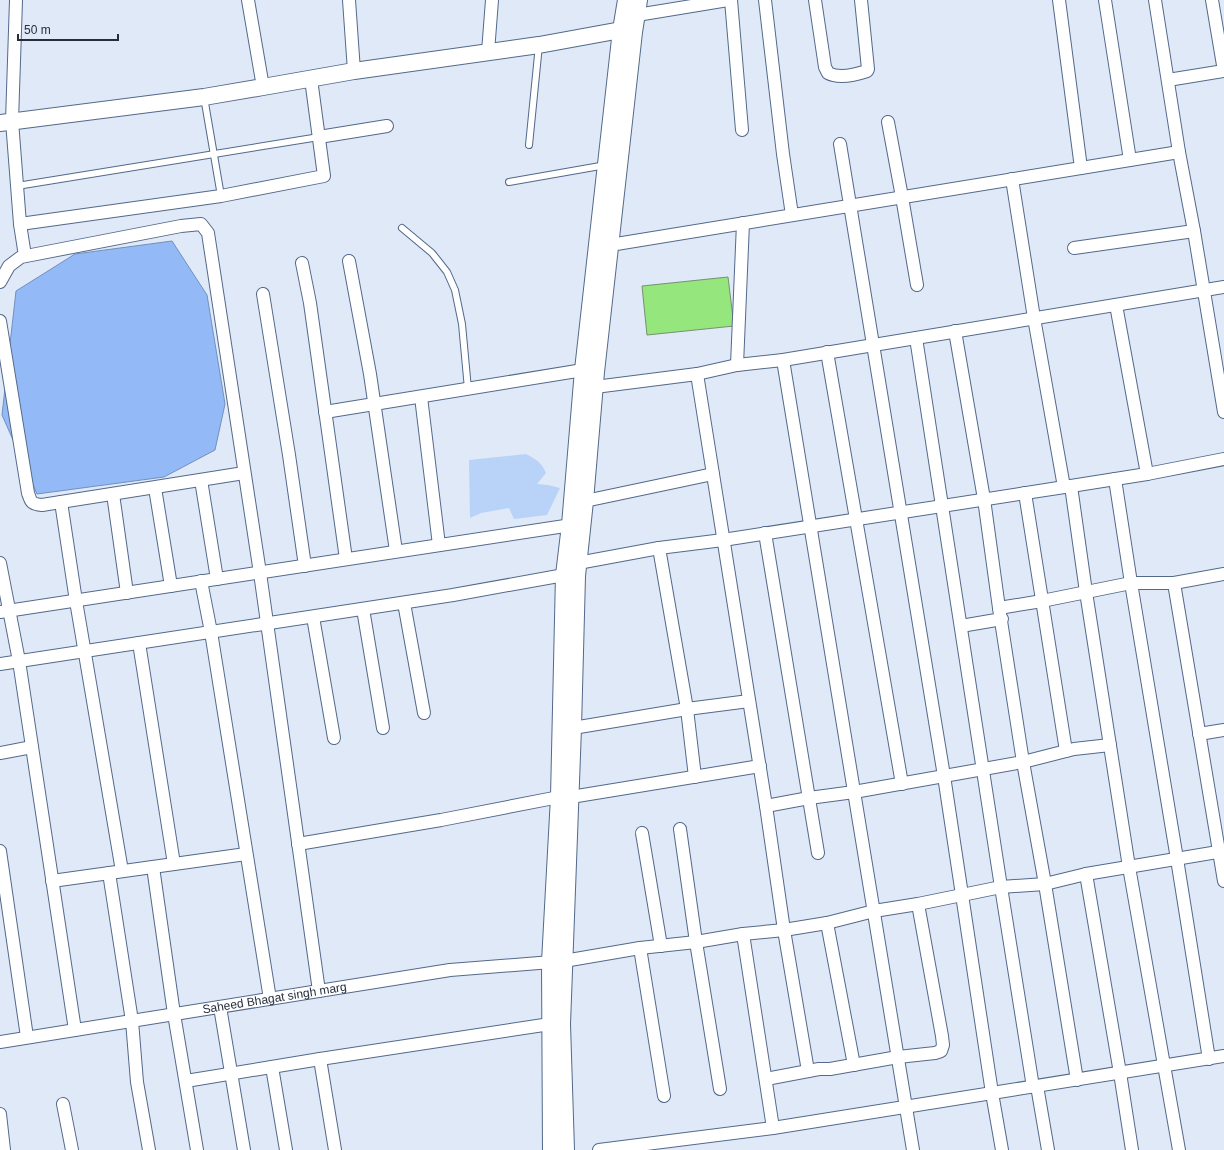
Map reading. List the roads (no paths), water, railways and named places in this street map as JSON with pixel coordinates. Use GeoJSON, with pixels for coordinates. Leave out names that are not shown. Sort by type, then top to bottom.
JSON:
{"type":"FeatureCollection","features":[{"type":"Feature","properties":{"kind":"main road"},"geometry":{"type":"LineString","coordinates":[[551,1150],[550,1024],[557,962],[565,797],[564,575],[576,524],[585,500],[595,387],[604,246],[606,165],[626,0]]}},
{"type":"Feature","properties":{"kind":"main road"},"geometry":{"type":"LineString","coordinates":[[565,797],[573,728],[578,563],[576,524],[583,370],[604,246],[638,7]]}},
{"type":"Feature","properties":{"kind":"main road"},"geometry":{"type":"LineString","coordinates":[[6,122],[204,97],[354,71],[539,45],[622,30]]}},
{"type":"Feature","properties":{"kind":"main road"},"geometry":{"type":"LineString","coordinates":[[557,962],[562,1024],[566,1150]]}},
{"type":"Feature","properties":{"kind":"street"},"geometry":{"type":"LineString","coordinates":[[16,0],[6,122],[17,186],[20,224],[25,256]]}},
{"type":"Feature","properties":{"kind":"street"},"geometry":{"type":"LineString","coordinates":[[248,0],[263,87]]}},
{"type":"Feature","properties":{"kind":"street"},"geometry":{"type":"LineString","coordinates":[[349,0],[354,71]]}},
{"type":"Feature","properties":{"kind":"street"},"geometry":{"type":"LineString","coordinates":[[488,52],[492,0]]}},
{"type":"Feature","properties":{"kind":"street"},"geometry":{"type":"LineString","coordinates":[[638,7],[728,0]]}},
{"type":"Feature","properties":{"kind":"street"},"geometry":{"type":"LineString","coordinates":[[731,0],[742,130]]}},
{"type":"Feature","properties":{"kind":"street"},"geometry":{"type":"LineString","coordinates":[[765,0],[783,154],[792,215]]}},
{"type":"Feature","properties":{"kind":"street"},"geometry":{"type":"LineString","coordinates":[[815,0],[825,66],[828,73],[837,76],[855,75],[867,71],[868,68],[861,0]]}},
{"type":"Feature","properties":{"kind":"street"},"geometry":{"type":"LineString","coordinates":[[1059,0],[1081,168]]}},
{"type":"Feature","properties":{"kind":"street"},"geometry":{"type":"LineString","coordinates":[[1106,0],[1130,160]]}},
{"type":"Feature","properties":{"kind":"street"},"geometry":{"type":"LineString","coordinates":[[1156,0],[1179,152],[1194,231],[1224,412]]}},
{"type":"Feature","properties":{"kind":"street"},"geometry":{"type":"LineString","coordinates":[[1168,80],[1224,71],[1212,0]]}},
{"type":"Feature","properties":{"kind":"street"},"geometry":{"type":"LineString","coordinates":[[20,224],[221,196],[324,176],[310,79]]}},
{"type":"Feature","properties":{"kind":"street"},"geometry":{"type":"LineString","coordinates":[[888,122],[917,285]]}},
{"type":"Feature","properties":{"kind":"street"},"geometry":{"type":"LineString","coordinates":[[319,137],[387,126]]}},
{"type":"Feature","properties":{"kind":"street"},"geometry":{"type":"LineString","coordinates":[[840,144],[944,776],[1002,1150]]}},
{"type":"Feature","properties":{"kind":"street"},"geometry":{"type":"LineString","coordinates":[[604,246],[1179,152]]}},
{"type":"Feature","properties":{"kind":"street"},"geometry":{"type":"LineString","coordinates":[[1012,179],[1034,318],[1068,487],[1129,867],[1179,1150]]}},
{"type":"Feature","properties":{"kind":"street"},"geometry":{"type":"LineString","coordinates":[[737,365],[743,223]]}},
{"type":"Feature","properties":{"kind":"street"},"geometry":{"type":"LineString","coordinates":[[0,282],[9,266],[21,257],[25,256],[181,226],[201,224],[208,233],[260,573],[319,991]]}},
{"type":"Feature","properties":{"kind":"street"},"geometry":{"type":"LineString","coordinates":[[1074,248],[1194,231]]}},
{"type":"Feature","properties":{"kind":"street"},"geometry":{"type":"LineString","coordinates":[[349,261],[374,404],[396,551]]}},
{"type":"Feature","properties":{"kind":"street"},"geometry":{"type":"LineString","coordinates":[[302,263],[310,303],[346,559]]}},
{"type":"Feature","properties":{"kind":"street"},"geometry":{"type":"LineString","coordinates":[[595,387],[697,374],[737,365],[783,360],[1224,287]]}},
{"type":"Feature","properties":{"kind":"street"},"geometry":{"type":"LineString","coordinates":[[263,294],[289,454],[305,566]]}},
{"type":"Feature","properties":{"kind":"street"},"geometry":{"type":"LineString","coordinates":[[1116,305],[1147,474]]}},
{"type":"Feature","properties":{"kind":"street"},"geometry":{"type":"LineString","coordinates":[[0,320],[28,493],[30,501],[35,505],[155,488],[244,473]]}},
{"type":"Feature","properties":{"kind":"street"},"geometry":{"type":"LineString","coordinates":[[956,331],[984,499],[1023,762],[1045,884],[1077,1080]]}},
{"type":"Feature","properties":{"kind":"street"},"geometry":{"type":"LineString","coordinates":[[916,338],[1000,887],[1035,1086],[1048,1150]]}},
{"type":"Feature","properties":{"kind":"street"},"geometry":{"type":"LineString","coordinates":[[827,352],[902,784]]}},
{"type":"Feature","properties":{"kind":"street"},"geometry":{"type":"LineString","coordinates":[[783,360],[913,1150]]}},
{"type":"Feature","properties":{"kind":"street"},"geometry":{"type":"LineString","coordinates":[[325,412],[583,370]]}},
{"type":"Feature","properties":{"kind":"street"},"geometry":{"type":"LineString","coordinates":[[697,374],[760,766],[784,930],[808,1071]]}},
{"type":"Feature","properties":{"kind":"street"},"geometry":{"type":"LineString","coordinates":[[421,397],[439,545]]}},
{"type":"Feature","properties":{"kind":"street"},"geometry":{"type":"LineString","coordinates":[[578,563],[659,548],[723,540],[1068,487],[1224,460]]}},
{"type":"Feature","properties":{"kind":"street"},"geometry":{"type":"LineString","coordinates":[[585,500],[713,474]]}},
{"type":"Feature","properties":{"kind":"street"},"geometry":{"type":"LineString","coordinates":[[1115,479],[1209,1059]]}},
{"type":"Feature","properties":{"kind":"street"},"geometry":{"type":"LineString","coordinates":[[201,480],[217,579]]}},
{"type":"Feature","properties":{"kind":"street"},"geometry":{"type":"LineString","coordinates":[[155,488],[171,586]]}},
{"type":"Feature","properties":{"kind":"street"},"geometry":{"type":"LineString","coordinates":[[1026,493],[1066,751]]}},
{"type":"Feature","properties":{"kind":"street"},"geometry":{"type":"LineString","coordinates":[[113,494],[127,593]]}},
{"type":"Feature","properties":{"kind":"street"},"geometry":{"type":"LineString","coordinates":[[61,502],[84,651],[122,871]]}},
{"type":"Feature","properties":{"kind":"street"},"geometry":{"type":"LineString","coordinates":[[4,612],[576,524]]}},
{"type":"Feature","properties":{"kind":"street"},"geometry":{"type":"LineString","coordinates":[[765,533],[818,853]]}},
{"type":"Feature","properties":{"kind":"street"},"geometry":{"type":"LineString","coordinates":[[659,548],[687,709],[695,777]]}},
{"type":"Feature","properties":{"kind":"street"},"geometry":{"type":"LineString","coordinates":[[0,563],[4,612],[18,661],[75,1030]]}},
{"type":"Feature","properties":{"kind":"street"},"geometry":{"type":"LineString","coordinates":[[961,626],[1042,601],[1131,583],[1174,582],[1224,574]]}},
{"type":"Feature","properties":{"kind":"street"},"geometry":{"type":"LineString","coordinates":[[0,664],[404,603],[564,575]]}},
{"type":"Feature","properties":{"kind":"street"},"geometry":{"type":"LineString","coordinates":[[202,581],[270,999]]}},
{"type":"Feature","properties":{"kind":"street"},"geometry":{"type":"LineString","coordinates":[[1174,582],[1199,734],[1222,851],[1224,881]]}},
{"type":"Feature","properties":{"kind":"street"},"geometry":{"type":"LineString","coordinates":[[404,603],[424,713]]}},
{"type":"Feature","properties":{"kind":"street"},"geometry":{"type":"LineString","coordinates":[[362,609],[383,728]]}},
{"type":"Feature","properties":{"kind":"street"},"geometry":{"type":"LineString","coordinates":[[313,616],[334,738]]}},
{"type":"Feature","properties":{"kind":"street"},"geometry":{"type":"LineString","coordinates":[[139,643],[174,864]]}},
{"type":"Feature","properties":{"kind":"street"},"geometry":{"type":"LineString","coordinates":[[573,728],[687,709],[749,701]]}},
{"type":"Feature","properties":{"kind":"street"},"geometry":{"type":"LineString","coordinates":[[1199,734],[1224,730]]}},
{"type":"Feature","properties":{"kind":"street"},"geometry":{"type":"LineString","coordinates":[[766,806],[983,770],[1074,749],[1110,745]]}},
{"type":"Feature","properties":{"kind":"street"},"geometry":{"type":"LineString","coordinates":[[0,753],[32,748]]}},
{"type":"Feature","properties":{"kind":"street"},"geometry":{"type":"LineString","coordinates":[[298,844],[565,797],[760,766]]}},
{"type":"Feature","properties":{"kind":"street"},"geometry":{"type":"LineString","coordinates":[[680,829],[696,942],[720,1090]]}},
{"type":"Feature","properties":{"kind":"street"},"geometry":{"type":"LineString","coordinates":[[642,833],[661,946]]}},
{"type":"Feature","properties":{"kind":"street"},"geometry":{"type":"LineString","coordinates":[[0,851],[27,1038]]}},
{"type":"Feature","properties":{"kind":"street","name":"Saheed Bhagat singh marg"},"geometry":{"type":"LineString","coordinates":[[0,1042],[450,970],[557,962],[640,948],[784,930],[827,923],[874,911],[918,904],[1000,887],[1045,884],[1086,874],[1222,851]]}},
{"type":"Feature","properties":{"kind":"street"},"geometry":{"type":"LineString","coordinates":[[52,881],[246,854]]}},
{"type":"Feature","properties":{"kind":"street"},"geometry":{"type":"LineString","coordinates":[[153,867],[174,1014],[197,1150]]}},
{"type":"Feature","properties":{"kind":"street"},"geometry":{"type":"LineString","coordinates":[[109,873],[132,1021],[137,1082],[148,1150]]}},
{"type":"Feature","properties":{"kind":"street"},"geometry":{"type":"LineString","coordinates":[[1086,874],[1132,1150]]}},
{"type":"Feature","properties":{"kind":"street"},"geometry":{"type":"LineString","coordinates":[[766,1080],[819,1069],[830,1069],[941,1051],[943,1045],[918,904]]}},
{"type":"Feature","properties":{"kind":"street"},"geometry":{"type":"LineString","coordinates":[[827,923],[854,1065]]}},
{"type":"Feature","properties":{"kind":"street"},"geometry":{"type":"LineString","coordinates":[[743,934],[773,1128]]}},
{"type":"Feature","properties":{"kind":"street"},"geometry":{"type":"LineString","coordinates":[[640,948],[664,1096]]}},
{"type":"Feature","properties":{"kind":"street"},"geometry":{"type":"LineString","coordinates":[[220,1007],[244,1150]]}},
{"type":"Feature","properties":{"kind":"street"},"geometry":{"type":"LineString","coordinates":[[186,1081],[320,1058],[550,1024]]}},
{"type":"Feature","properties":{"kind":"street"},"geometry":{"type":"LineString","coordinates":[[599,1150],[773,1128],[1224,1056]]}},
{"type":"Feature","properties":{"kind":"street"},"geometry":{"type":"LineString","coordinates":[[320,1058],[335,1150]]}},
{"type":"Feature","properties":{"kind":"street"},"geometry":{"type":"LineString","coordinates":[[272,1067],[286,1150]]}},
{"type":"Feature","properties":{"kind":"street"},"geometry":{"type":"LineString","coordinates":[[63,1104],[72,1150]]}},
{"type":"Feature","properties":{"kind":"street"},"geometry":{"type":"LineString","coordinates":[[0,1114],[4,1150]]}},
{"type":"Feature","properties":{"kind":"lane"},"geometry":{"type":"LineString","coordinates":[[529,145],[539,45]]}},
{"type":"Feature","properties":{"kind":"lane"},"geometry":{"type":"LineString","coordinates":[[204,97],[221,196]]}},
{"type":"Feature","properties":{"kind":"lane"},"geometry":{"type":"LineString","coordinates":[[17,186],[319,137]]}},
{"type":"Feature","properties":{"kind":"lane"},"geometry":{"type":"LineString","coordinates":[[509,182],[606,165]]}},
{"type":"Feature","properties":{"kind":"lane"},"geometry":{"type":"LineString","coordinates":[[402,228],[432,253],[447,272],[454,290],[462,324],[468,389]]}}]}
